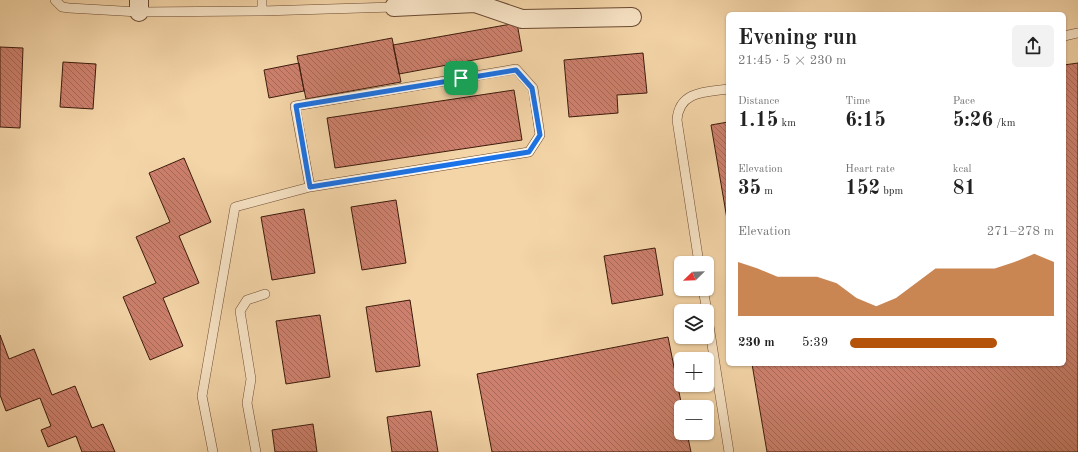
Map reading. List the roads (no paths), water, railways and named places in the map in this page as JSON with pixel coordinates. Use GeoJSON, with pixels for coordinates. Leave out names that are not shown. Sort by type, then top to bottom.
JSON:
{"type":"FeatureCollection","features":[{"type":"Feature","properties":{"kind":"street"},"geometry":{"type":"LineString","coordinates":[[394,4],[475,2],[522,19],[632,17]]}},
{"type":"Feature","properties":{"kind":"lane"},"geometry":{"type":"LineString","coordinates":[[55,0],[62,7],[69,8],[139,6],[262,11],[394,4]]}},
{"type":"Feature","properties":{"kind":"lane"},"geometry":{"type":"LineString","coordinates":[[262,0],[262,11]]}},
{"type":"Feature","properties":{"kind":"lane"},"geometry":{"type":"LineString","coordinates":[[1066,36],[1078,34]]}},
{"type":"Feature","properties":{"kind":"lane"},"geometry":{"type":"LineString","coordinates":[[213,452],[202,396],[235,207],[310,187],[529,152],[540,135],[532,88],[516,70],[296,106],[310,187]]}},
{"type":"Feature","properties":{"kind":"lane"},"geometry":{"type":"LineString","coordinates":[[698,256],[677,120],[678,112],[686,99],[693,95],[726,89]]}},
{"type":"Feature","properties":{"kind":"lane"},"geometry":{"type":"LineString","coordinates":[[256,452],[247,403],[251,379],[240,311],[247,300],[265,294]]}},
{"type":"Feature","properties":{"kind":"lane"},"geometry":{"type":"LineString","coordinates":[[712,344],[729,452]]}}]}
